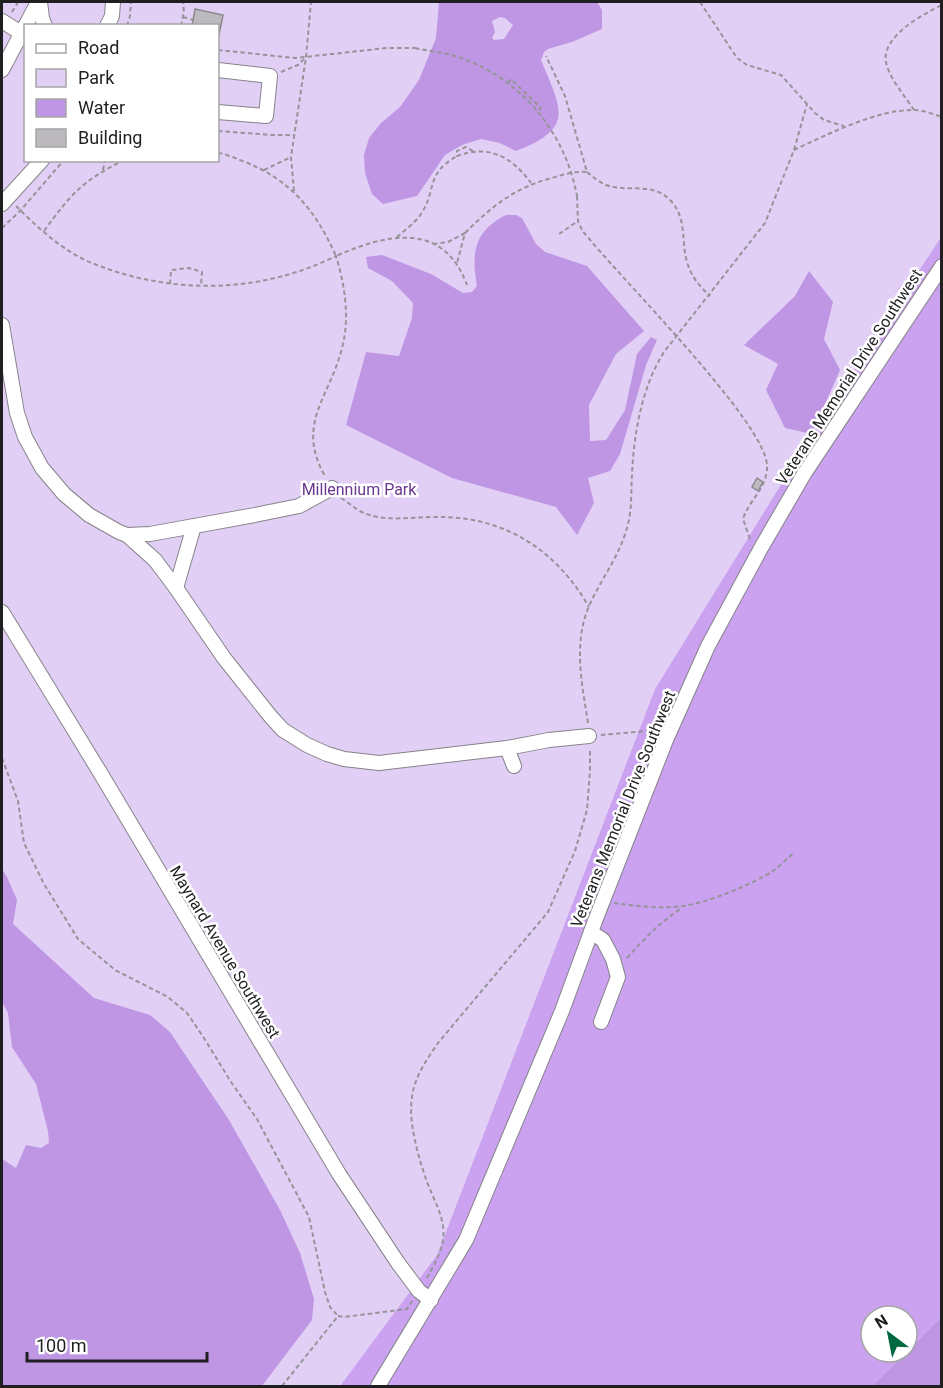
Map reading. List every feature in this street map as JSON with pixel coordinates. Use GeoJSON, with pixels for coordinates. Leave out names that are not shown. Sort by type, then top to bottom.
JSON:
{"type":"FeatureCollection","features":[{"type":"Feature","properties":{"kind":"street"},"geometry":{"type":"LineString","coordinates":[[39,2],[44,24]]}},
{"type":"Feature","properties":{"kind":"street"},"geometry":{"type":"LineString","coordinates":[[26,24],[39,2]]}},
{"type":"Feature","properties":{"kind":"street"},"geometry":{"type":"LineString","coordinates":[[109,23],[112,2]]}},
{"type":"Feature","properties":{"kind":"street"},"geometry":{"type":"LineString","coordinates":[[2,21],[21,33]]}},
{"type":"Feature","properties":{"kind":"street"},"geometry":{"type":"LineString","coordinates":[[2,70],[24,28]]}},
{"type":"Feature","properties":{"kind":"street"},"geometry":{"type":"LineString","coordinates":[[219,70],[270,76],[266,116],[219,112]]}},
{"type":"Feature","properties":{"kind":"street"},"geometry":{"type":"LineString","coordinates":[[5,201],[40,162]]}},
{"type":"Feature","properties":{"kind":"street","name":"Veterans Memorial Drive Southwest"},"geometry":{"type":"LineString","coordinates":[[378,1386],[466,1240],[545,1053],[670,731],[708,646],[804,474],[942,266]]}},
{"type":"Feature","properties":{"kind":"street"},"geometry":{"type":"LineString","coordinates":[[2,325],[17,413],[25,437],[42,468],[64,494],[89,515],[127,535],[159,565],[224,658],[284,730],[307,745],[344,759],[379,763],[507,748],[589,735]]}},
{"type":"Feature","properties":{"kind":"street"},"geometry":{"type":"LineString","coordinates":[[127,535],[150,534],[299,506],[332,488]]}},
{"type":"Feature","properties":{"kind":"street"},"geometry":{"type":"LineString","coordinates":[[176,588],[194,526]]}},
{"type":"Feature","properties":{"kind":"street","name":"Maynard Avenue Southwest"},"geometry":{"type":"LineString","coordinates":[[2,612],[339,1174],[398,1263],[419,1291],[431,1300]]}},
{"type":"Feature","properties":{"kind":"street"},"geometry":{"type":"LineString","coordinates":[[507,748],[514,766]]}},
{"type":"Feature","properties":{"kind":"street"},"geometry":{"type":"LineString","coordinates":[[591,932],[603,940],[613,959],[618,977],[601,1022]]}},
{"type":"Feature","properties":{"kind":"path"},"geometry":{"type":"LineString","coordinates":[[129,24],[131,2]]}},
{"type":"Feature","properties":{"kind":"path"},"geometry":{"type":"LineString","coordinates":[[181,24],[183,2]]}},
{"type":"Feature","properties":{"kind":"path"},"geometry":{"type":"LineString","coordinates":[[294,190],[291,157],[306,57],[310,2]]}},
{"type":"Feature","properties":{"kind":"path"},"geometry":{"type":"LineString","coordinates":[[700,2],[737,58],[747,65],[781,75],[824,120],[844,126]]}},
{"type":"Feature","properties":{"kind":"path"},"geometry":{"type":"LineString","coordinates":[[914,110],[888,68],[886,53],[889,44],[899,33],[942,4]]}},
{"type":"Feature","properties":{"kind":"path"},"geometry":{"type":"LineString","coordinates":[[183,17],[193,20]]}},
{"type":"Feature","properties":{"kind":"path"},"geometry":{"type":"LineString","coordinates":[[219,50],[295,58],[387,48],[430,49],[476,64],[508,83],[538,111],[558,141],[574,182],[578,220],[585,233],[734,405],[757,437],[768,467],[765,480],[744,519],[752,544],[759,553]]}},
{"type":"Feature","properties":{"kind":"path"},"geometry":{"type":"LineString","coordinates":[[546,56],[565,96],[587,172]]}},
{"type":"Feature","properties":{"kind":"path"},"geometry":{"type":"LineString","coordinates":[[270,76],[289,70],[306,57]]}},
{"type":"Feature","properties":{"kind":"path"},"geometry":{"type":"LineString","coordinates":[[807,104],[794,150],[844,126],[883,115],[914,110],[942,117]]}},
{"type":"Feature","properties":{"kind":"path"},"geometry":{"type":"LineString","coordinates":[[219,130],[294,135]]}},
{"type":"Feature","properties":{"kind":"path"},"geometry":{"type":"LineString","coordinates":[[457,156],[457,151],[466,147],[473,151]]}},
{"type":"Feature","properties":{"kind":"path"},"geometry":{"type":"LineString","coordinates":[[397,237],[421,214],[436,174],[447,162],[457,156],[473,151],[503,156],[516,166],[531,183]]}},
{"type":"Feature","properties":{"kind":"path"},"geometry":{"type":"LineString","coordinates":[[219,153],[258,166],[294,190],[324,230],[336,256],[342,276],[346,309],[343,346],[317,409],[313,426],[313,444],[321,468],[332,488],[339,496],[364,513],[402,519],[433,516],[474,519],[524,537],[559,566],[578,587],[589,607]]}},
{"type":"Feature","properties":{"kind":"path"},"geometry":{"type":"LineString","coordinates":[[264,170],[291,157]]}},
{"type":"Feature","properties":{"kind":"path"},"geometry":{"type":"LineString","coordinates":[[2,228],[20,211],[62,162]]}},
{"type":"Feature","properties":{"kind":"path"},"geometry":{"type":"LineString","coordinates":[[103,171],[105,162]]}},
{"type":"Feature","properties":{"kind":"path"},"geometry":{"type":"LineString","coordinates":[[44,231],[68,198],[93,176],[120,162]]}},
{"type":"Feature","properties":{"kind":"path"},"geometry":{"type":"LineString","coordinates":[[433,244],[448,242],[465,233],[504,198],[531,183],[581,171],[587,172],[608,186],[650,189],[672,202],[682,220],[686,260],[692,276],[710,296]]}},
{"type":"Feature","properties":{"kind":"path"},"geometry":{"type":"LineString","coordinates":[[5,201],[74,253],[91,263],[141,279],[201,286],[267,280],[311,268],[362,245],[397,237],[417,238],[433,244],[458,263],[467,285]]}},
{"type":"Feature","properties":{"kind":"path"},"geometry":{"type":"LineString","coordinates":[[559,234],[578,220]]}},
{"type":"Feature","properties":{"kind":"path"},"geometry":{"type":"LineString","coordinates":[[458,263],[465,233]]}},
{"type":"Feature","properties":{"kind":"path"},"geometry":{"type":"LineString","coordinates":[[170,284],[171,270],[189,268],[202,272],[201,286]]}},
{"type":"Feature","properties":{"kind":"path"},"geometry":{"type":"LineString","coordinates":[[589,735],[651,729],[670,731]]}},
{"type":"Feature","properties":{"kind":"path"},"geometry":{"type":"LineString","coordinates":[[2,758],[18,801],[24,843],[44,884],[78,939],[115,970],[168,997],[187,1013],[257,1119],[309,1217],[330,1307],[338,1316],[344,1317],[407,1309]]}},
{"type":"Feature","properties":{"kind":"path"},"geometry":{"type":"LineString","coordinates":[[602,902],[643,907],[684,906],[723,894],[751,882],[773,871],[794,852]]}},
{"type":"Feature","properties":{"kind":"path"},"geometry":{"type":"LineString","coordinates":[[616,970],[650,932],[684,906]]}},
{"type":"Feature","properties":{"kind":"path"},"geometry":{"type":"LineString","coordinates":[[282,1386],[338,1316]]}},
{"type":"Feature","properties":{"kind":"green space","name":"Millennium Park"},"geometry":{"type":"Polygon","coordinates":[[[2,2],[941,2],[941,237],[812,434],[655,689],[437,1255],[340,1386],[2,1386],[2,2]]]}},
{"type":"Feature","properties":{"kind":"shaded area"},"geometry":{"type":"Polygon","coordinates":[[[941,237],[941,1317],[919,1339],[919,1304],[859,1304],[859,1364],[894,1364],[872,1386],[340,1386],[437,1255],[655,689],[812,434],[941,237]]]}},
{"type":"Feature","properties":{"kind":"water"},"geometry":{"type":"Polygon","coordinates":[[[439,2],[597,2],[602,10],[602,29],[544,52],[541,60],[558,104],[556,125],[548,134],[516,151],[500,143],[481,139],[462,145],[445,155],[417,196],[383,204],[372,194],[365,173],[364,155],[369,138],[381,123],[400,107],[419,80],[436,38],[439,2]],[[500,17],[492,21],[495,32],[492,38],[494,40],[504,39],[513,25],[500,17]]]}},
{"type":"Feature","properties":{"kind":"water"},"geometry":{"type":"Polygon","coordinates":[[[506,215],[516,215],[522,218],[536,244],[545,252],[587,266],[644,331],[616,354],[589,405],[590,441],[606,440],[625,410],[637,354],[651,337],[657,340],[646,365],[620,454],[610,471],[588,478],[594,503],[577,535],[556,507],[452,478],[346,425],[366,352],[399,356],[412,318],[413,303],[392,281],[368,268],[366,257],[382,255],[431,274],[463,293],[472,292],[477,286],[474,263],[477,244],[487,228],[506,215]]]}},
{"type":"Feature","properties":{"kind":"water"},"geometry":{"type":"Polygon","coordinates":[[[809,271],[833,302],[824,339],[840,370],[812,434],[785,428],[766,390],[778,364],[744,345],[795,296],[809,271]]]}},
{"type":"Feature","properties":{"kind":"water"},"geometry":{"type":"Polygon","coordinates":[[[2,869],[17,900],[13,924],[94,998],[150,1015],[170,1032],[229,1120],[280,1210],[300,1253],[314,1299],[312,1320],[262,1386],[2,1386],[2,1159],[16,1168],[26,1145],[41,1148],[49,1143],[36,1084],[12,1047],[8,1013],[2,1002],[2,869]]]}},
{"type":"Feature","properties":{"kind":"water"},"geometry":{"type":"Polygon","coordinates":[[[941,1317],[941,1386],[872,1386],[894,1364],[919,1364],[919,1339],[941,1317]]]}},
{"type":"Feature","properties":{"kind":"building"},"geometry":{"type":"Polygon","coordinates":[[[195,9],[223,15],[219,35],[219,24],[192,24],[195,9]]]}},
{"type":"Feature","properties":{"kind":"building"},"geometry":{"type":"Polygon","coordinates":[[[757,478],[763,482],[758,491],[752,487],[757,478]]]}}]}
